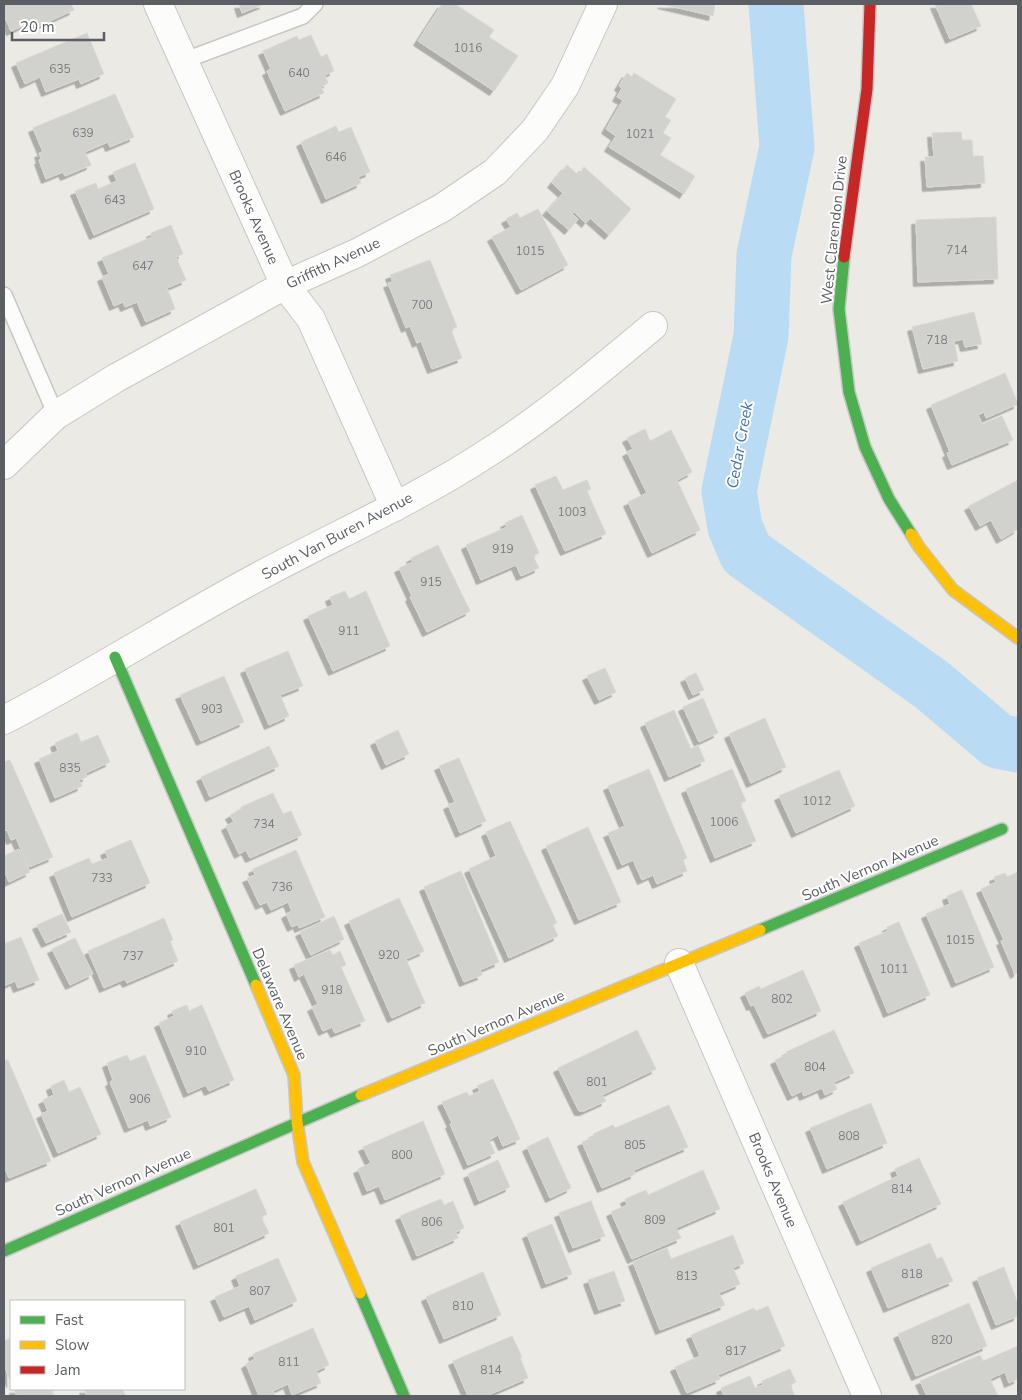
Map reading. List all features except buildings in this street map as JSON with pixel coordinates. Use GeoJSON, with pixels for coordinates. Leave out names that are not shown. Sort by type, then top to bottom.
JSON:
{"type":"FeatureCollection","features":[{"type":"Feature","properties":{"kind":"street","name":"Brooks Avenue"},"geometry":{"type":"LineString","coordinates":[[158,4],[285,286],[311,319],[395,507]]}},
{"type":"Feature","properties":{"kind":"street","name":"Griffith Avenue"},"geometry":{"type":"LineString","coordinates":[[4,465],[56,415],[116,378],[285,286],[357,254],[442,208],[496,172],[535,130],[564,86],[603,4]]}},
{"type":"Feature","properties":{"kind":"street","name":"West Clarendon Drive"},"geometry":{"type":"LineString","coordinates":[[870,4],[867,89],[846,233],[839,309],[849,392],[865,447],[889,499],[919,547],[953,590],[1018,638]]}},
{"type":"Feature","properties":{"kind":"street","name":"South Van Buren Avenue"},"geometry":{"type":"LineString","coordinates":[[4,720],[49,697],[115,657],[267,572],[395,507],[486,454],[572,394],[653,326]]}},
{"type":"Feature","properties":{"kind":"street","name":"Delaware Avenue"},"geometry":{"type":"LineString","coordinates":[[115,657],[294,1075],[297,1122],[303,1162],[404,1396]]}},
{"type":"Feature","properties":{"kind":"street","name":"South Vernon Avenue"},"geometry":{"type":"LineString","coordinates":[[4,1251],[297,1122],[1002,829]]}},
{"type":"Feature","properties":{"kind":"street","name":"Brooks Avenue"},"geometry":{"type":"LineString","coordinates":[[679,963],[867,1396]]}},
{"type":"Feature","properties":{"kind":"lane"},"geometry":{"type":"LineString","coordinates":[[184,61],[303,16],[315,4]]}},
{"type":"Feature","properties":{"kind":"lane"},"geometry":{"type":"LineString","coordinates":[[4,295],[56,415]]}},
{"type":"Feature","properties":{"kind":"waterway","name":"Cedar Creek"},"geometry":{"type":"LineString","coordinates":[[776,4],[787,147],[764,255],[761,336],[729,491],[735,527],[746,553],[932,685],[998,741],[1018,745]]}},
{"type":"Feature","properties":{"kind":"traffic: fast"},"geometry":{"type":"LineString","coordinates":[[844,257],[839,309],[849,392],[865,447],[889,499],[911,534]]}},
{"type":"Feature","properties":{"kind":"traffic: fast"},"geometry":{"type":"LineString","coordinates":[[115,657],[256,985]]}},
{"type":"Feature","properties":{"kind":"traffic: fast"},"geometry":{"type":"LineString","coordinates":[[760,930],[1002,829]]}},
{"type":"Feature","properties":{"kind":"traffic: fast"},"geometry":{"type":"LineString","coordinates":[[4,1251],[361,1095]]}},
{"type":"Feature","properties":{"kind":"traffic: fast"},"geometry":{"type":"LineString","coordinates":[[360,1293],[404,1396]]}},
{"type":"Feature","properties":{"kind":"traffic: slow"},"geometry":{"type":"LineString","coordinates":[[911,534],[953,590],[1018,638]]}},
{"type":"Feature","properties":{"kind":"traffic: slow"},"geometry":{"type":"LineString","coordinates":[[361,1095],[760,930]]}},
{"type":"Feature","properties":{"kind":"traffic: slow"},"geometry":{"type":"LineString","coordinates":[[256,985],[294,1075],[297,1122],[303,1162],[360,1293]]}},
{"type":"Feature","properties":{"kind":"traffic: jam"},"geometry":{"type":"LineString","coordinates":[[844,257],[867,89],[870,4]]}}]}
